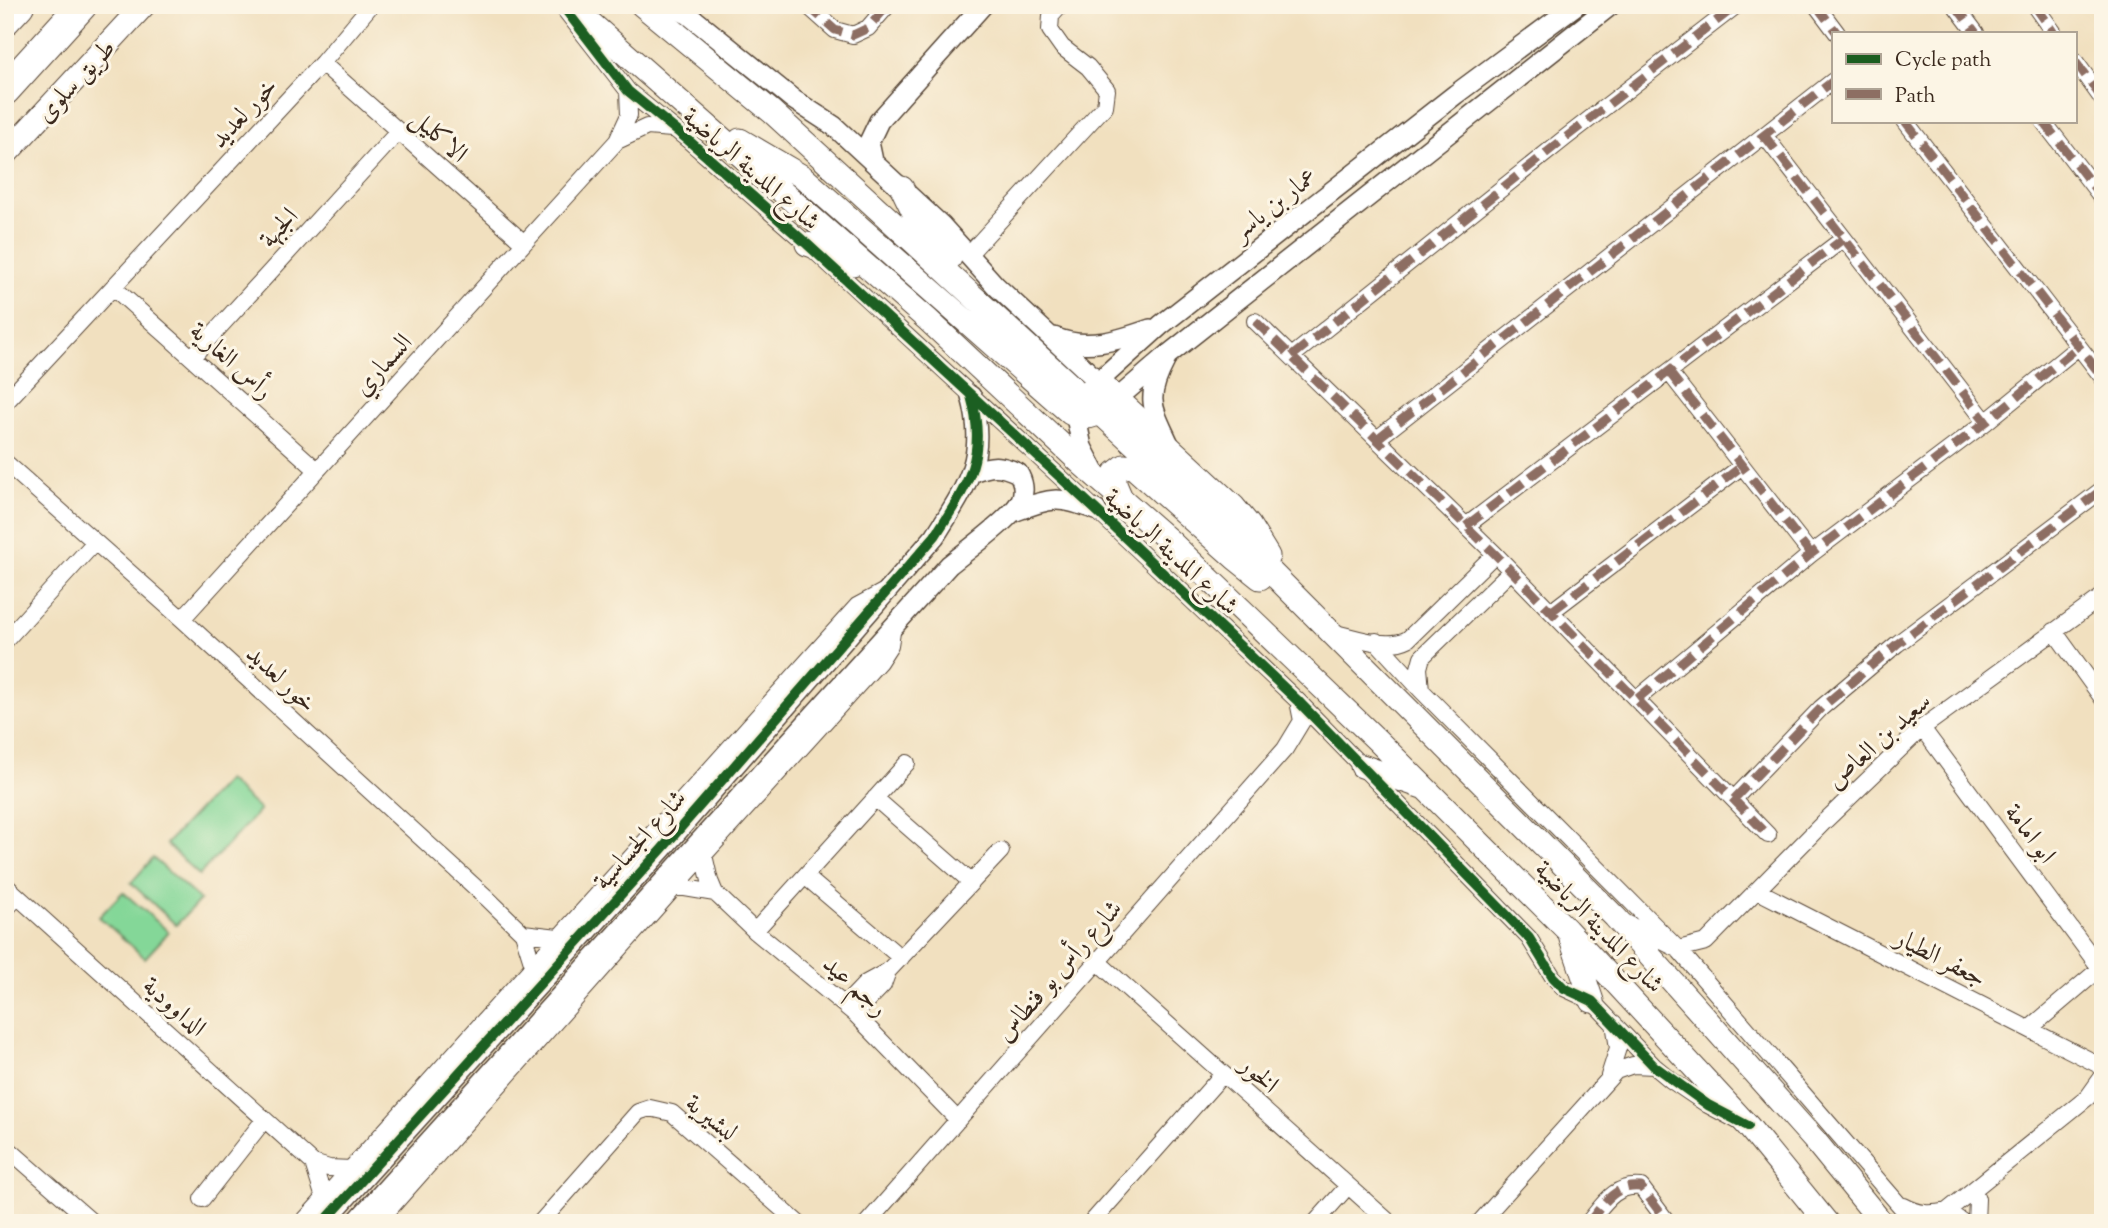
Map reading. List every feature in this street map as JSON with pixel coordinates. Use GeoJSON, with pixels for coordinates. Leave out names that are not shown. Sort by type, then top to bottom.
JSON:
{"type":"FeatureCollection","features":[{"type":"Feature","properties":{"kind":"highway"},"geometry":{"type":"LineString","coordinates":[[5,20],[19,5]]}},
{"type":"Feature","properties":{"kind":"highway","name":"طريق سلوى"},"geometry":{"type":"LineString","coordinates":[[5,90],[82,5]]}},
{"type":"Feature","properties":{"kind":"main road","name":"طريق سلوى"},"geometry":{"type":"LineString","coordinates":[[5,155],[144,5]]}},
{"type":"Feature","properties":{"kind":"main road","name":"شارع المدينة الرياضية"},"geometry":{"type":"LineString","coordinates":[[570,5],[889,285],[1172,543],[1427,789],[1567,930],[1748,1126],[1827,1223]]}},
{"type":"Feature","properties":{"kind":"main road","name":"شارع المدينة الرياضية"},"geometry":{"type":"LineString","coordinates":[[642,5],[772,112],[1086,398]]}},
{"type":"Feature","properties":{"kind":"main road"},"geometry":{"type":"LineString","coordinates":[[690,109],[803,177],[1049,395],[1086,398],[1109,406],[1172,451],[1241,515],[1263,547],[1283,584]]}},
{"type":"Feature","properties":{"kind":"main road"},"geometry":{"type":"LineString","coordinates":[[902,188],[915,215],[988,308]]}},
{"type":"Feature","properties":{"kind":"main road"},"geometry":{"type":"LineString","coordinates":[[807,244],[832,252],[889,285]]}},
{"type":"Feature","properties":{"kind":"main road"},"geometry":{"type":"LineString","coordinates":[[1086,398],[1089,418],[1109,406]]}},
{"type":"Feature","properties":{"kind":"main road","name":"شارع المدينة الرياضية"},"geometry":{"type":"LineString","coordinates":[[1109,406],[1615,918],[1816,1142],[1882,1223]]}},
{"type":"Feature","properties":{"kind":"main road"},"geometry":{"type":"LineString","coordinates":[[1121,498],[1115,484],[1115,473],[1124,466],[1133,467],[1253,573],[1307,608]]}},
{"type":"Feature","properties":{"kind":"main road"},"geometry":{"type":"LineString","coordinates":[[1362,766],[1427,789]]}},
{"type":"Feature","properties":{"kind":"main road"},"geometry":{"type":"LineString","coordinates":[[1567,930],[1592,1001]]}},
{"type":"Feature","properties":{"kind":"street","name":"خور لعديد"},"geometry":{"type":"LineString","coordinates":[[5,403],[322,63],[371,5]]}},
{"type":"Feature","properties":{"kind":"street","name":"شارع المدينة الرياضية"},"geometry":{"type":"LineString","coordinates":[[562,5],[628,91],[807,244],[1096,510],[1298,701],[1529,938],[1553,977],[1564,988],[1592,1001],[1654,1066],[1707,1105],[1748,1126]]}},
{"type":"Feature","properties":{"kind":"street"},"geometry":{"type":"LineString","coordinates":[[668,5],[690,15],[794,100],[834,126],[942,226],[996,286],[1047,334],[1086,398],[1077,429],[1082,447],[1099,479]]}},
{"type":"Feature","properties":{"kind":"street"},"geometry":{"type":"LineString","coordinates":[[807,5],[835,30],[853,35],[868,28],[888,5]]}},
{"type":"Feature","properties":{"kind":"street"},"geometry":{"type":"LineString","coordinates":[[834,126],[855,130],[868,128],[879,121],[982,5]]}},
{"type":"Feature","properties":{"kind":"street"},"geometry":{"type":"LineString","coordinates":[[968,255],[1105,106],[1107,90],[1088,67],[1062,47],[1050,30],[1051,16],[1061,5]]}},
{"type":"Feature","properties":{"kind":"street","name":"عمار بن ياسر"},"geometry":{"type":"LineString","coordinates":[[1086,398],[1161,325],[1457,94],[1576,5]]}},
{"type":"Feature","properties":{"kind":"street","name":"عمار بن ياسر"},"geometry":{"type":"LineString","coordinates":[[1109,406],[1169,354],[1611,5]]}},
{"type":"Feature","properties":{"kind":"street"},"geometry":{"type":"LineString","coordinates":[[1292,356],[1737,5]]}},
{"type":"Feature","properties":{"kind":"street"},"geometry":{"type":"LineString","coordinates":[[1816,5],[1837,32]]}},
{"type":"Feature","properties":{"kind":"street"},"geometry":{"type":"LineString","coordinates":[[1955,5],[1975,32]]}},
{"type":"Feature","properties":{"kind":"street"},"geometry":{"type":"LineString","coordinates":[[2034,5],[2053,32]]}},
{"type":"Feature","properties":{"kind":"street"},"geometry":{"type":"LineString","coordinates":[[2076,62],[2103,100]]}},
{"type":"Feature","properties":{"kind":"street","name":"الاكليل"},"geometry":{"type":"LineString","coordinates":[[322,63],[524,243]]}},
{"type":"Feature","properties":{"kind":"street"},"geometry":{"type":"LineString","coordinates":[[1377,439],[1832,81]]}},
{"type":"Feature","properties":{"kind":"street","name":"السماري"},"geometry":{"type":"LineString","coordinates":[[182,619],[617,141],[629,115],[628,91]]}},
{"type":"Feature","properties":{"kind":"street"},"geometry":{"type":"LineString","coordinates":[[873,161],[869,142],[879,121]]}},
{"type":"Feature","properties":{"kind":"street"},"geometry":{"type":"LineString","coordinates":[[1906,122],[2103,378]]}},
{"type":"Feature","properties":{"kind":"street"},"geometry":{"type":"LineString","coordinates":[[2044,122],[2103,199]]}},
{"type":"Feature","properties":{"kind":"street","name":"السماري"},"geometry":{"type":"LineString","coordinates":[[617,141],[647,127],[672,129]]}},
{"type":"Feature","properties":{"kind":"street","name":"الجبهة"},"geometry":{"type":"LineString","coordinates":[[193,356],[399,131]]}},
{"type":"Feature","properties":{"kind":"street"},"geometry":{"type":"LineString","coordinates":[[1764,135],[1986,422]]}},
{"type":"Feature","properties":{"kind":"street"},"geometry":{"type":"LineString","coordinates":[[1466,526],[1843,239]]}},
{"type":"Feature","properties":{"kind":"street","name":"رأس الغارية"},"geometry":{"type":"LineString","coordinates":[[113,287],[317,470]]}},
{"type":"Feature","properties":{"kind":"street"},"geometry":{"type":"LineString","coordinates":[[1255,321],[1552,611],[1768,835]]}},
{"type":"Feature","properties":{"kind":"street"},"geometry":{"type":"LineString","coordinates":[[1047,334],[1070,343],[1094,344],[1123,338],[1161,325]]}},
{"type":"Feature","properties":{"kind":"street"},"geometry":{"type":"LineString","coordinates":[[1637,699],[1811,554],[1986,422],[2078,347]]}},
{"type":"Feature","properties":{"kind":"street"},"geometry":{"type":"LineString","coordinates":[[1169,354],[1154,383],[1152,397],[1156,415],[1172,451]]}},
{"type":"Feature","properties":{"kind":"street"},"geometry":{"type":"LineString","coordinates":[[1669,372],[1811,554]]}},
{"type":"Feature","properties":{"kind":"street","name":"شارع الجساسية"},"geometry":{"type":"LineString","coordinates":[[323,1223],[607,908],[935,536],[964,491],[972,472],[978,433],[971,397]]}},
{"type":"Feature","properties":{"kind":"street","name":"خور لعديد"},"geometry":{"type":"LineString","coordinates":[[5,462],[182,619],[523,933]]}},
{"type":"Feature","properties":{"kind":"street"},"geometry":{"type":"LineString","coordinates":[[972,472],[1001,466],[1018,473],[1024,489],[1013,512]]}},
{"type":"Feature","properties":{"kind":"street"},"geometry":{"type":"LineString","coordinates":[[1552,611],[1742,466]]}},
{"type":"Feature","properties":{"kind":"street"},"geometry":{"type":"LineString","coordinates":[[1734,799],[1821,708],[1897,643],[2103,489]]}},
{"type":"Feature","properties":{"kind":"street"},"geometry":{"type":"LineString","coordinates":[[1013,512],[1040,502],[1066,499],[1096,510]]}},
{"type":"Feature","properties":{"kind":"street","name":"شارع الجساسية"},"geometry":{"type":"LineString","coordinates":[[355,1223],[949,565],[1013,512]]}},
{"type":"Feature","properties":{"kind":"street"},"geometry":{"type":"LineString","coordinates":[[5,641],[96,542]]}},
{"type":"Feature","properties":{"kind":"street"},"geometry":{"type":"LineString","coordinates":[[1331,631],[1376,641],[1397,643],[1408,639],[1495,554]]}},
{"type":"Feature","properties":{"kind":"street"},"geometry":{"type":"LineString","coordinates":[[1422,690],[1419,668],[1422,657],[1511,571]]}},
{"type":"Feature","properties":{"kind":"street","name":"شارع الجساسية"},"geometry":{"type":"LineString","coordinates":[[302,1223],[857,606],[888,590]]}},
{"type":"Feature","properties":{"kind":"street","name":"سعيد بن العاص"},"geometry":{"type":"LineString","coordinates":[[1706,942],[1825,821],[1922,728],[2103,596]]}},
{"type":"Feature","properties":{"kind":"street","name":"شارع الجساسية"},"geometry":{"type":"LineString","coordinates":[[377,1223],[656,908],[879,662],[890,645],[893,626]]}},
{"type":"Feature","properties":{"kind":"street"},"geometry":{"type":"LineString","coordinates":[[2053,632],[2103,699]]}},
{"type":"Feature","properties":{"kind":"street","name":"شارع المدينة الرياضية"},"geometry":{"type":"LineString","coordinates":[[1376,641],[1678,949],[1915,1223]]}},
{"type":"Feature","properties":{"kind":"street","name":"شارع رأس بو فنطاس"},"geometry":{"type":"LineString","coordinates":[[867,1223],[1285,749],[1302,721],[1298,701]]}},
{"type":"Feature","properties":{"kind":"street","name":"ابو امامة"},"geometry":{"type":"LineString","coordinates":[[1922,728],[2101,967]]}},
{"type":"Feature","properties":{"kind":"street","name":"شارع رأس بو فنطاس"},"geometry":{"type":"LineString","coordinates":[[1285,749],[1313,734],[1322,733],[1334,737]]}},
{"type":"Feature","properties":{"kind":"street"},"geometry":{"type":"LineString","coordinates":[[755,931],[908,763]]}},
{"type":"Feature","properties":{"kind":"street"},"geometry":{"type":"LineString","coordinates":[[875,797],[971,882]]}},
{"type":"Feature","properties":{"kind":"street"},"geometry":{"type":"LineString","coordinates":[[850,1010],[883,985],[888,971],[1000,850]]}},
{"type":"Feature","properties":{"kind":"street","name":"رجم عيد"},"geometry":{"type":"LineString","coordinates":[[704,855],[715,893],[755,931],[850,1010],[958,1120]]}},
{"type":"Feature","properties":{"kind":"street"},"geometry":{"type":"LineString","coordinates":[[806,877],[901,958]]}},
{"type":"Feature","properties":{"kind":"street"},"geometry":{"type":"LineString","coordinates":[[674,888],[715,893]]}},
{"type":"Feature","properties":{"kind":"street"},"geometry":{"type":"LineString","coordinates":[[5,910],[11,891]]}},
{"type":"Feature","properties":{"kind":"street","name":"الداوودية"},"geometry":{"type":"LineString","coordinates":[[11,891],[313,1164]]}},
{"type":"Feature","properties":{"kind":"street","name":"جعفر الطيار"},"geometry":{"type":"LineString","coordinates":[[1758,891],[2103,1067]]}},
{"type":"Feature","properties":{"kind":"street"},"geometry":{"type":"LineString","coordinates":[[583,912],[607,908]]}},
{"type":"Feature","properties":{"kind":"street"},"geometry":{"type":"LineString","coordinates":[[628,920],[656,908]]}},
{"type":"Feature","properties":{"kind":"street"},"geometry":{"type":"LineString","coordinates":[[1615,918],[1678,949],[1691,948],[1706,942]]}},
{"type":"Feature","properties":{"kind":"street"},"geometry":{"type":"LineString","coordinates":[[533,965],[523,933],[558,937]]}},
{"type":"Feature","properties":{"kind":"street"},"geometry":{"type":"LineString","coordinates":[[1706,942],[1701,966],[1710,987]]}},
{"type":"Feature","properties":{"kind":"street","name":"الخور"},"geometry":{"type":"LineString","coordinates":[[1098,962],[1390,1223]]}},
{"type":"Feature","properties":{"kind":"street"},"geometry":{"type":"LineString","coordinates":[[2029,1029],[2101,967]]}},
{"type":"Feature","properties":{"kind":"street"},"geometry":{"type":"LineString","coordinates":[[502,1000],[503,1022]]}},
{"type":"Feature","properties":{"kind":"street"},"geometry":{"type":"LineString","coordinates":[[1607,1081],[1618,1048],[1614,1023]]}},
{"type":"Feature","properties":{"kind":"street"},"geometry":{"type":"LineString","coordinates":[[1479,1223],[1607,1081],[1624,1067],[1654,1066]]}},
{"type":"Feature","properties":{"kind":"street"},"geometry":{"type":"LineString","coordinates":[[1091,1223],[1223,1074]]}},
{"type":"Feature","properties":{"kind":"street"},"geometry":{"type":"LineString","coordinates":[[1942,1217],[2088,1097],[2103,1076]]}},
{"type":"Feature","properties":{"kind":"street","name":"لبشيرية"},"geometry":{"type":"LineString","coordinates":[[540,1223],[638,1112],[650,1108],[672,1113],[798,1223]]}},
{"type":"Feature","properties":{"kind":"street"},"geometry":{"type":"LineString","coordinates":[[202,1199],[264,1120]]}},
{"type":"Feature","properties":{"kind":"street"},"geometry":{"type":"LineString","coordinates":[[5,1146],[93,1223]]}},
{"type":"Feature","properties":{"kind":"street"},"geometry":{"type":"LineString","coordinates":[[313,1164],[351,1169]]}},
{"type":"Feature","properties":{"kind":"street"},"geometry":{"type":"LineString","coordinates":[[313,1164],[324,1198]]}},
{"type":"Feature","properties":{"kind":"street"},"geometry":{"type":"LineString","coordinates":[[1588,1223],[1615,1193],[1627,1185],[1641,1187],[1663,1221]]}},
{"type":"Feature","properties":{"kind":"street"},"geometry":{"type":"LineString","coordinates":[[1315,1223],[1348,1186]]}},
{"type":"Feature","properties":{"kind":"street"},"geometry":{"type":"LineString","coordinates":[[1974,1190],[1977,1199],[1976,1223]]}},
{"type":"Feature","properties":{"kind":"street"},"geometry":{"type":"LineString","coordinates":[[1901,1205],[1918,1214],[1964,1223]]}},
{"type":"Feature","properties":{"kind":"green space"},"geometry":{"type":"Polygon","coordinates":[[[227,780],[260,810],[199,875],[166,844],[227,780]]]}},
{"type":"Feature","properties":{"kind":"green space"},"geometry":{"type":"Polygon","coordinates":[[[153,858],[200,900],[176,925],[131,883],[153,858]]]}},
{"type":"Feature","properties":{"kind":"green space"},"geometry":{"type":"Polygon","coordinates":[[[123,892],[169,932],[145,958],[99,917],[123,892]]]}},
{"type":"Feature","properties":{"kind":"marked path"},"geometry":{"type":"LineString","coordinates":[[807,5],[835,30],[853,35],[868,28],[888,5]]}},
{"type":"Feature","properties":{"kind":"marked path"},"geometry":{"type":"LineString","coordinates":[[1292,356],[1737,5]]}},
{"type":"Feature","properties":{"kind":"marked path"},"geometry":{"type":"LineString","coordinates":[[1816,5],[1836,32]]}},
{"type":"Feature","properties":{"kind":"marked path"},"geometry":{"type":"LineString","coordinates":[[1955,5],[1975,32]]}},
{"type":"Feature","properties":{"kind":"marked path"},"geometry":{"type":"LineString","coordinates":[[2034,5],[2053,32]]}},
{"type":"Feature","properties":{"kind":"marked path"},"geometry":{"type":"LineString","coordinates":[[2076,62],[2103,100]]}},
{"type":"Feature","properties":{"kind":"marked path"},"geometry":{"type":"LineString","coordinates":[[1377,439],[1832,82]]}},
{"type":"Feature","properties":{"kind":"marked path"},"geometry":{"type":"LineString","coordinates":[[1906,122],[2103,378]]}},
{"type":"Feature","properties":{"kind":"marked path"},"geometry":{"type":"LineString","coordinates":[[2044,122],[2103,199]]}},
{"type":"Feature","properties":{"kind":"marked path"},"geometry":{"type":"LineString","coordinates":[[1764,135],[1986,422]]}},
{"type":"Feature","properties":{"kind":"marked path"},"geometry":{"type":"LineString","coordinates":[[1466,526],[1843,239]]}},
{"type":"Feature","properties":{"kind":"marked path"},"geometry":{"type":"LineString","coordinates":[[1255,321],[1495,554],[1768,835]]}},
{"type":"Feature","properties":{"kind":"marked path"},"geometry":{"type":"LineString","coordinates":[[1637,699],[1811,554],[1986,422],[2078,347]]}},
{"type":"Feature","properties":{"kind":"marked path"},"geometry":{"type":"LineString","coordinates":[[1669,372],[1811,554]]}},
{"type":"Feature","properties":{"kind":"marked path"},"geometry":{"type":"LineString","coordinates":[[1552,611],[1742,466]]}},
{"type":"Feature","properties":{"kind":"marked path"},"geometry":{"type":"LineString","coordinates":[[1734,799],[1821,708],[1897,644],[2103,489]]}},
{"type":"Feature","properties":{"kind":"marked path"},"geometry":{"type":"LineString","coordinates":[[1588,1223],[1610,1197],[1632,1187],[1641,1187],[1668,1223]]}},
{"type":"Feature","properties":{"kind":"cycle path"},"geometry":{"type":"LineString","coordinates":[[562,5],[628,91],[807,244],[1096,510],[1298,701],[1529,938],[1553,977],[1564,988],[1592,1001],[1654,1066],[1708,1105],[1748,1126]]}},
{"type":"Feature","properties":{"kind":"cycle path"},"geometry":{"type":"LineString","coordinates":[[323,1223],[662,849],[935,536],[957,502],[976,454],[976,417],[971,396]]}}]}
